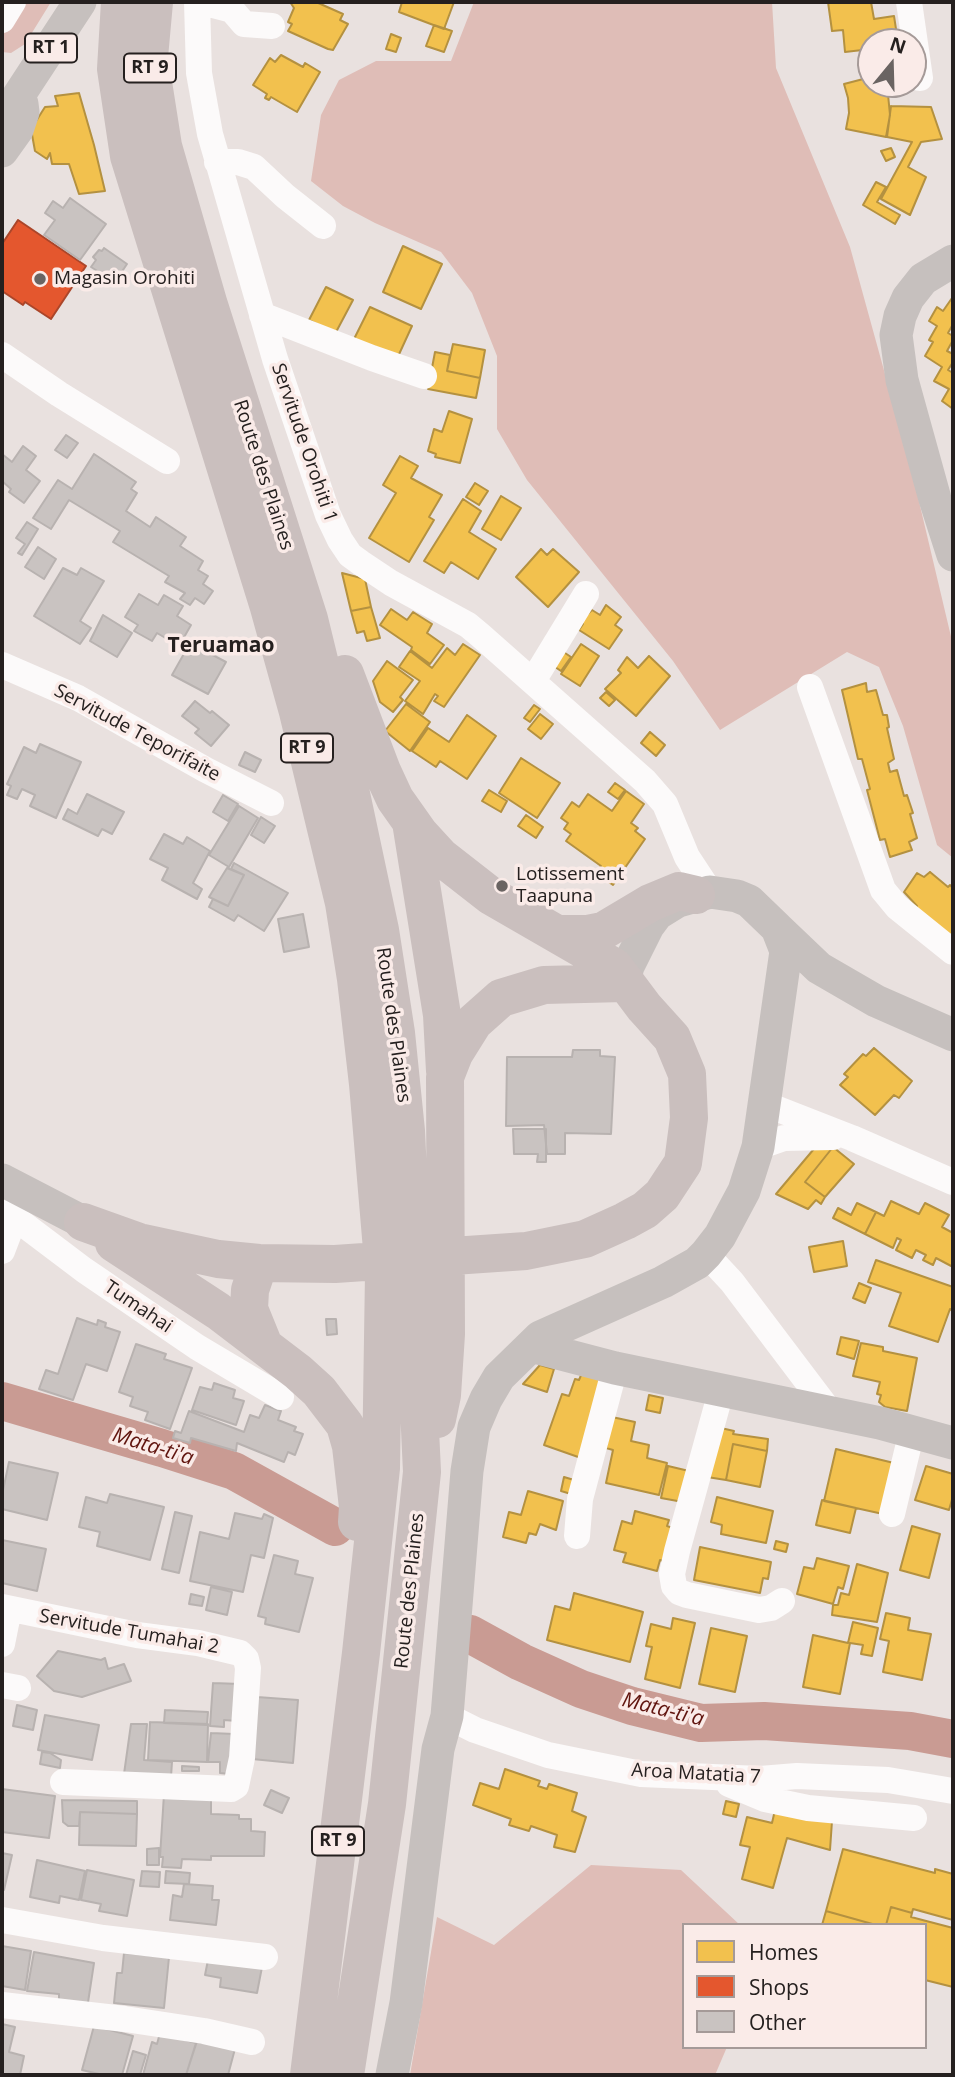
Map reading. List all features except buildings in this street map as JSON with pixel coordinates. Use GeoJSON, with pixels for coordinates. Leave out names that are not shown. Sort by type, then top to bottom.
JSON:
{"type":"FeatureCollection","features":[{"type":"Feature","properties":{"kind":"highway","name":"Route des Plaines"},"geometry":{"type":"LineString","coordinates":[[120,2],[116,69],[129,156],[268,604],[298,712],[344,903],[369,1084],[384,1273],[381,1468],[366,1511]]}},
{"type":"Feature","properties":{"kind":"highway","name":"Route des Plaines"},"geometry":{"type":"LineString","coordinates":[[154,2],[149,57],[161,135],[208,302],[309,619],[347,775],[380,930],[396,1033],[406,1131],[422,1472],[387,1804],[345,2075]]}},
{"type":"Feature","properties":{"kind":"highway"},"geometry":{"type":"LineString","coordinates":[[83,1222],[139,1242],[218,1259],[259,1263],[335,1264],[526,1251],[586,1239],[645,1210],[662,1195],[684,1163],[689,1118],[687,1074],[672,1038],[624,983],[614,967],[524,917],[462,876],[441,857],[395,799],[325,621],[218,290],[161,135]]}},
{"type":"Feature","properties":{"kind":"highway"},"geometry":{"type":"LineString","coordinates":[[411,821],[440,1003],[445,1077],[445,1356],[442,1395],[422,1472]]}},
{"type":"Feature","properties":{"kind":"highway"},"geometry":{"type":"LineString","coordinates":[[557,934],[603,931],[650,903],[678,891],[703,893]]}},
{"type":"Feature","properties":{"kind":"highway"},"geometry":{"type":"LineString","coordinates":[[445,1077],[466,1032],[501,998],[544,985],[624,983]]}},
{"type":"Feature","properties":{"kind":"highway"},"geometry":{"type":"LineString","coordinates":[[83,1222],[155,1272],[218,1311],[319,1391],[345,1425],[366,1511]]}},
{"type":"Feature","properties":{"kind":"highway"},"geometry":{"type":"LineString","coordinates":[[259,1263],[250,1290],[250,1309],[264,1346]]}},
{"type":"Feature","properties":{"kind":"highway","name":"RT 9"},"geometry":{"type":"LineString","coordinates":[[309,2075],[361,1653],[359,1608],[366,1511]]}},
{"type":"Feature","properties":{"kind":"main road","name":"RT 1"},"geometry":{"type":"LineString","coordinates":[[2,121],[11,87],[80,2]]}},
{"type":"Feature","properties":{"kind":"main road"},"geometry":{"type":"LineString","coordinates":[[2,151],[17,130],[23,112],[11,87]]}},
{"type":"Feature","properties":{"kind":"main road"},"geometry":{"type":"LineString","coordinates":[[953,261],[923,279],[908,298],[896,335],[902,380],[953,555]]}},
{"type":"Feature","properties":{"kind":"main road"},"geometry":{"type":"LineString","coordinates":[[624,983],[639,943],[657,914],[674,902],[703,893],[737,896],[749,901],[819,968],[876,1001],[953,1035]]}},
{"type":"Feature","properties":{"kind":"main road"},"geometry":{"type":"LineString","coordinates":[[392,2075],[406,2003],[438,1749],[447,1716],[467,1471],[474,1427],[499,1377],[540,1338],[663,1282],[697,1263],[720,1236],[744,1191],[758,1147],[786,951],[777,928]]}},
{"type":"Feature","properties":{"kind":"main road"},"geometry":{"type":"LineString","coordinates":[[2,1180],[83,1222]]}},
{"type":"Feature","properties":{"kind":"main road"},"geometry":{"type":"LineString","coordinates":[[531,1346],[615,1368],[722,1388],[912,1431],[953,1443]]}},
{"type":"Feature","properties":{"kind":"street"},"geometry":{"type":"LineString","coordinates":[[2,20],[13,2]]}},
{"type":"Feature","properties":{"kind":"street"},"geometry":{"type":"LineString","coordinates":[[199,2],[232,10],[244,24],[272,26]]}},
{"type":"Feature","properties":{"kind":"street","name":"Servitude Orohiti 1"},"geometry":{"type":"LineString","coordinates":[[199,2],[199,73],[209,134],[262,315],[328,515],[340,541],[350,555],[391,583],[468,625],[645,781],[665,804],[703,893]]}},
{"type":"Feature","properties":{"kind":"street"},"geometry":{"type":"LineString","coordinates":[[909,2],[913,28]]}},
{"type":"Feature","properties":{"kind":"street"},"geometry":{"type":"LineString","coordinates":[[217,162],[238,162],[254,167],[323,226]]}},
{"type":"Feature","properties":{"kind":"street"},"geometry":{"type":"LineString","coordinates":[[262,315],[424,376]]}},
{"type":"Feature","properties":{"kind":"street"},"geometry":{"type":"LineString","coordinates":[[2,355],[167,461]]}},
{"type":"Feature","properties":{"kind":"street"},"geometry":{"type":"LineString","coordinates":[[533,681],[586,594]]}},
{"type":"Feature","properties":{"kind":"street","name":"Servitude Teporifaite"},"geometry":{"type":"LineString","coordinates":[[2,664],[78,698],[271,803]]}},
{"type":"Feature","properties":{"kind":"street"},"geometry":{"type":"LineString","coordinates":[[810,687],[883,890],[897,907],[953,952]]}},
{"type":"Feature","properties":{"kind":"street"},"geometry":{"type":"LineString","coordinates":[[765,1104],[953,1182]]}},
{"type":"Feature","properties":{"kind":"street"},"geometry":{"type":"LineString","coordinates":[[758,1147],[784,1138],[852,1138]]}},
{"type":"Feature","properties":{"kind":"street"},"geometry":{"type":"LineString","coordinates":[[2,1251],[8,1212]]}},
{"type":"Feature","properties":{"kind":"street","name":"Tumahai"},"geometry":{"type":"LineString","coordinates":[[8,1212],[84,1270],[197,1348],[281,1397]]}},
{"type":"Feature","properties":{"kind":"street"},"geometry":{"type":"LineString","coordinates":[[706,1254],[732,1282],[831,1413]]}},
{"type":"Feature","properties":{"kind":"street"},"geometry":{"type":"LineString","coordinates":[[577,1536],[580,1499],[615,1368]]}},
{"type":"Feature","properties":{"kind":"street"},"geometry":{"type":"LineString","coordinates":[[722,1388],[677,1550],[672,1574],[674,1586],[687,1595],[759,1610],[771,1608],[782,1601]]}},
{"type":"Feature","properties":{"kind":"street"},"geometry":{"type":"LineString","coordinates":[[892,1514],[912,1431]]}},
{"type":"Feature","properties":{"kind":"street"},"geometry":{"type":"LineString","coordinates":[[2,1644],[6,1608]]}},
{"type":"Feature","properties":{"kind":"street","name":"Servitude Tumahai 2"},"geometry":{"type":"LineString","coordinates":[[6,1608],[137,1635],[198,1643],[240,1653],[246,1660],[248,1668],[242,1758],[236,1786],[231,1789],[63,1782]]}},
{"type":"Feature","properties":{"kind":"street","name":"Aroa Matatia 7"},"geometry":{"type":"LineString","coordinates":[[447,1716],[475,1730],[548,1755],[641,1774],[888,1780],[953,1791]]}},
{"type":"Feature","properties":{"kind":"street"},"geometry":{"type":"LineString","coordinates":[[718,1777],[718,1780],[765,1799],[808,1808],[914,1818]]}},
{"type":"Feature","properties":{"kind":"street"},"geometry":{"type":"LineString","coordinates":[[2,1920],[103,1938],[265,1957]]}},
{"type":"Feature","properties":{"kind":"street"},"geometry":{"type":"LineString","coordinates":[[2,2005],[125,2019],[204,2031],[253,2042]]}},
{"type":"Feature","properties":{"kind":"shaded area"},"geometry":{"type":"Polygon","coordinates":[[[2,2],[51,2],[25,44],[11,53],[2,52],[2,2]]]}},
{"type":"Feature","properties":{"kind":"shaded area"},"geometry":{"type":"Polygon","coordinates":[[[474,2],[772,2],[776,68],[850,247],[912,472],[953,645],[953,858],[937,845],[903,726],[879,667],[847,652],[720,730],[673,661],[527,480],[497,429],[497,356],[472,293],[441,252],[343,206],[311,181],[321,115],[339,80],[376,61],[451,61],[474,2]]]}},
{"type":"Feature","properties":{"kind":"shaded area"},"geometry":{"type":"Polygon","coordinates":[[[591,1865],[681,1870],[738,1923],[682,1923],[682,2049],[726,2049],[715,2075],[410,2075],[437,1917],[494,1945],[591,1865]]]}},
{"type":"Feature","properties":{"kind":"waterway","name":"Mata-ti'a"},"geometry":{"type":"LineString","coordinates":[[2,1401],[234,1471],[335,1527]]}},
{"type":"Feature","properties":{"kind":"waterway","name":"Mata-ti'a"},"geometry":{"type":"LineString","coordinates":[[470,1634],[521,1662],[581,1689],[632,1706],[701,1723],[764,1721],[910,1731],[953,1739]]}},
{"type":"Feature","properties":{"kind":"place","name":"Magasin Orohiti"},"geometry":{"type":"Point","coordinates":[40,279]}},
{"type":"Feature","properties":{"kind":"place","name":"Lotissement Taapuna"},"geometry":{"type":"Point","coordinates":[502,886]}},
{"type":"Feature","properties":{"kind":"district","name":"Teruamao"},"geometry":{"type":"Point","coordinates":[221,646]}}]}
